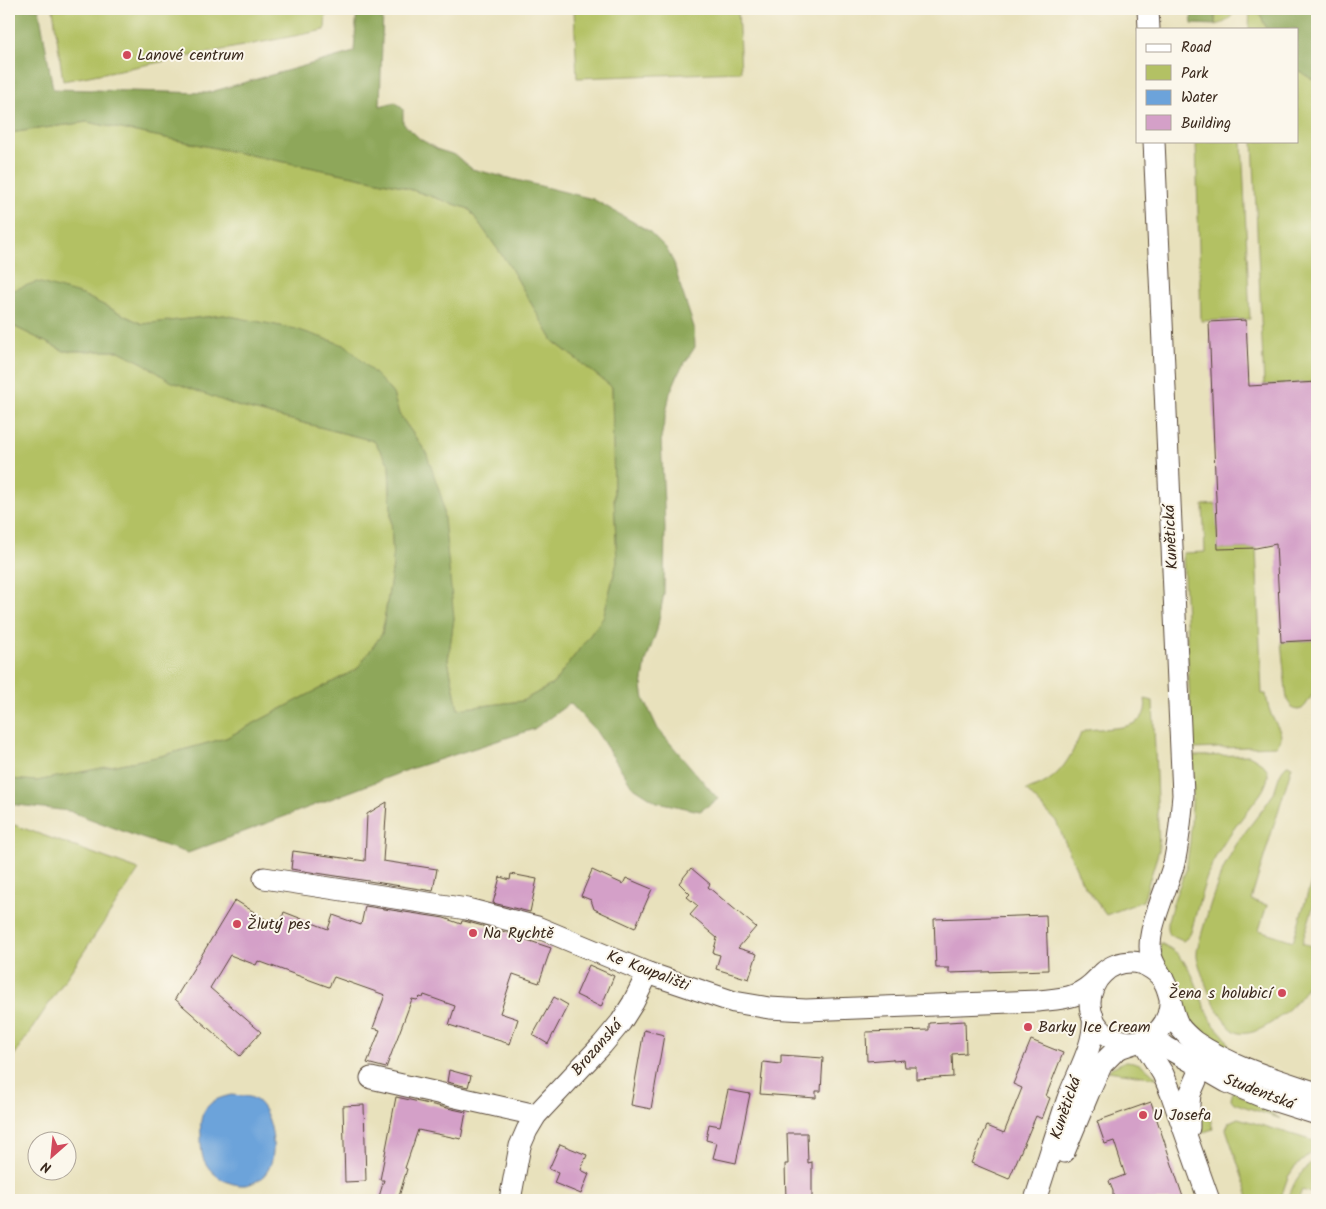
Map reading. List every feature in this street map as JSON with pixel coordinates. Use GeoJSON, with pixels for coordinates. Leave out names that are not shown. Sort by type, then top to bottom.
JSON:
{"type":"FeatureCollection","features":[{"type":"Feature","properties":{"kind":"street"},"geometry":{"type":"LineString","coordinates":[[1148,9],[1149,28]]}},
{"type":"Feature","properties":{"kind":"street","name":"Kunětická"},"geometry":{"type":"LineString","coordinates":[[1154,142],[1183,795],[1173,864],[1150,943],[1151,955],[1166,986],[1178,1025],[1203,1057]]}},
{"type":"Feature","properties":{"kind":"street","name":"Ke Koupališti"},"geometry":{"type":"LineString","coordinates":[[264,878],[467,909],[537,927],[648,973],[734,1002],[769,1008],[806,1010],[1038,1001],[1076,995],[1088,989],[1103,974]]}},
{"type":"Feature","properties":{"kind":"street","name":"Kunětická"},"geometry":{"type":"LineString","coordinates":[[1103,974],[1142,947],[1153,928]]}},
{"type":"Feature","properties":{"kind":"street"},"geometry":{"type":"LineString","coordinates":[[1144,1039],[1164,1024],[1168,1017],[1170,1010],[1166,986],[1153,969],[1134,962],[1121,963],[1103,974],[1092,991],[1090,1004],[1096,1024],[1114,1039],[1122,1041],[1144,1039],[1203,1057],[1189,1104],[1189,1128],[1198,1166]]}},
{"type":"Feature","properties":{"kind":"street","name":"Brozanská"},"geometry":{"type":"LineString","coordinates":[[510,1200],[520,1146],[536,1115],[621,1022],[648,973]]}},
{"type":"Feature","properties":{"kind":"street","name":"Ke Koupališti"},"geometry":{"type":"LineString","coordinates":[[1038,1001],[1092,1013]]}},
{"type":"Feature","properties":{"kind":"street","name":"Kunětická"},"geometry":{"type":"LineString","coordinates":[[1035,1200],[1067,1100],[1092,1036],[1094,1024],[1092,1013]]}},
{"type":"Feature","properties":{"kind":"street"},"geometry":{"type":"LineString","coordinates":[[1144,1039],[1171,1092],[1209,1200]]}},
{"type":"Feature","properties":{"kind":"street","name":"Kunětická"},"geometry":{"type":"LineString","coordinates":[[1041,1200],[1054,1175],[1088,1092],[1102,1064],[1115,1051],[1144,1039]]}},
{"type":"Feature","properties":{"kind":"street","name":"Studentská"},"geometry":{"type":"LineString","coordinates":[[1203,1057],[1234,1064],[1317,1093]]}},
{"type":"Feature","properties":{"kind":"street","name":"Studentská"},"geometry":{"type":"LineString","coordinates":[[1203,1057],[1227,1082],[1255,1094],[1317,1114]]}},
{"type":"Feature","properties":{"kind":"street"},"geometry":{"type":"LineString","coordinates":[[371,1078],[536,1115]]}},
{"type":"Feature","properties":{"kind":"green space"},"geometry":{"type":"Polygon","coordinates":[[[9,9],[39,9],[53,89],[207,93],[354,52],[357,9],[383,9],[380,106],[395,102],[403,109],[403,123],[420,139],[439,150],[455,155],[472,169],[593,199],[649,231],[666,248],[674,263],[694,327],[695,347],[679,372],[670,393],[661,438],[665,527],[664,593],[657,630],[646,661],[642,687],[644,699],[658,729],[718,799],[700,811],[657,802],[632,786],[596,731],[570,703],[534,729],[410,769],[188,853],[69,811],[9,804],[9,779],[37,781],[161,756],[226,738],[357,669],[382,634],[393,565],[389,464],[374,441],[237,406],[170,381],[143,363],[119,351],[64,351],[9,324],[9,293],[13,290],[37,282],[83,295],[142,324],[224,315],[296,329],[347,346],[393,394],[399,414],[426,452],[442,499],[454,618],[448,660],[458,709],[522,701],[553,684],[603,618],[617,562],[612,387],[553,341],[509,265],[469,209],[397,185],[87,122],[9,133],[9,9]]]}},
{"type":"Feature","properties":{"kind":"green space","name":"Lanové centrum"},"geometry":{"type":"Polygon","coordinates":[[[53,9],[326,9],[325,30],[63,81],[53,9]]]}},
{"type":"Feature","properties":{"kind":"green space"},"geometry":{"type":"Polygon","coordinates":[[[574,9],[738,9],[741,72],[577,78],[574,9]]]}},
{"type":"Feature","properties":{"kind":"green space"},"geometry":{"type":"Polygon","coordinates":[[[1191,9],[1215,9],[1215,25],[1192,24],[1191,9]]]}},
{"type":"Feature","properties":{"kind":"green space"},"geometry":{"type":"Polygon","coordinates":[[[1215,9],[1236,9],[1228,20],[1215,25],[1215,9]]]}},
{"type":"Feature","properties":{"kind":"green space"},"geometry":{"type":"Polygon","coordinates":[[[1250,9],[1257,9],[1266,28],[1249,28],[1250,9]]]}},
{"type":"Feature","properties":{"kind":"green space"},"geometry":{"type":"Polygon","coordinates":[[[1257,9],[1317,9],[1317,82],[1298,71],[1298,28],[1266,28],[1257,9]]]}},
{"type":"Feature","properties":{"kind":"green space"},"geometry":{"type":"Polygon","coordinates":[[[1298,71],[1317,82],[1317,382],[1264,385],[1253,142],[1298,142],[1298,71]]]}},
{"type":"Feature","properties":{"kind":"green space"},"geometry":{"type":"Polygon","coordinates":[[[87,122],[397,185],[469,209],[509,265],[553,341],[612,387],[617,562],[603,618],[553,684],[522,701],[458,709],[448,660],[454,618],[426,452],[399,414],[393,394],[347,346],[295,329],[224,315],[142,324],[83,295],[13,290],[9,293],[9,133],[87,122]]]}},
{"type":"Feature","properties":{"kind":"green space"},"geometry":{"type":"Polygon","coordinates":[[[1196,142],[1242,142],[1250,319],[1201,321],[1196,142]]]}},
{"type":"Feature","properties":{"kind":"green space"},"geometry":{"type":"Polygon","coordinates":[[[9,324],[64,351],[119,351],[237,406],[374,441],[389,464],[393,565],[382,634],[357,669],[226,738],[161,756],[37,781],[9,779],[9,324]]]}},
{"type":"Feature","properties":{"kind":"green space"},"geometry":{"type":"Polygon","coordinates":[[[1217,504],[1219,549],[1256,548],[1262,694],[1266,694],[1270,711],[1280,730],[1281,738],[1276,746],[1192,749],[1183,553],[1205,552],[1203,505],[1217,504]]]}},
{"type":"Feature","properties":{"kind":"green space"},"geometry":{"type":"Polygon","coordinates":[[[1317,640],[1317,688],[1302,709],[1293,709],[1287,700],[1281,642],[1317,640]]]}},
{"type":"Feature","properties":{"kind":"green space"},"geometry":{"type":"Polygon","coordinates":[[[1145,699],[1153,701],[1159,850],[1143,901],[1106,915],[1082,882],[1056,821],[1026,790],[1046,782],[1061,769],[1081,733],[1087,730],[1116,728],[1135,723],[1141,718],[1145,710],[1145,699]]]}},
{"type":"Feature","properties":{"kind":"green space"},"geometry":{"type":"Polygon","coordinates":[[[1249,755],[1262,763],[1267,769],[1267,781],[1260,794],[1231,832],[1216,856],[1205,884],[1191,932],[1183,941],[1168,933],[1167,923],[1186,870],[1190,842],[1193,756],[1249,755]]]}},
{"type":"Feature","properties":{"kind":"green space"},"geometry":{"type":"Polygon","coordinates":[[[1287,765],[1292,766],[1251,900],[1267,905],[1259,930],[1293,941],[1317,863],[1317,894],[1302,943],[1317,948],[1316,961],[1309,983],[1296,1002],[1278,1018],[1261,1029],[1250,1033],[1239,1033],[1225,1022],[1212,1000],[1199,965],[1197,948],[1223,869],[1240,839],[1272,796],[1279,776],[1287,765]]]}},
{"type":"Feature","properties":{"kind":"green space"},"geometry":{"type":"Polygon","coordinates":[[[9,823],[139,870],[9,1063],[9,823]]]}},
{"type":"Feature","properties":{"kind":"green space"},"geometry":{"type":"Polygon","coordinates":[[[1160,943],[1177,954],[1187,966],[1212,1022],[1227,1040],[1228,1055],[1194,1033],[1182,1012],[1180,993],[1175,977],[1161,960],[1160,943]]]}},
{"type":"Feature","properties":{"kind":"green space"},"geometry":{"type":"Polygon","coordinates":[[[1126,1061],[1143,1066],[1157,1078],[1108,1071],[1126,1061]]]}},
{"type":"Feature","properties":{"kind":"green space"},"geometry":{"type":"Polygon","coordinates":[[[1233,1091],[1281,1119],[1234,1103],[1231,1099],[1233,1091]]]}},
{"type":"Feature","properties":{"kind":"green space"},"geometry":{"type":"Polygon","coordinates":[[[1198,1103],[1207,1111],[1213,1129],[1198,1134],[1195,1127],[1198,1103]]]}},
{"type":"Feature","properties":{"kind":"green space"},"geometry":{"type":"Polygon","coordinates":[[[1238,1118],[1317,1142],[1317,1148],[1294,1168],[1288,1177],[1280,1200],[1250,1200],[1226,1129],[1229,1122],[1238,1118]]]}},
{"type":"Feature","properties":{"kind":"green space"},"geometry":{"type":"Polygon","coordinates":[[[1317,1158],[1317,1195],[1302,1190],[1298,1200],[1288,1200],[1299,1176],[1317,1158]]]}},
{"type":"Feature","properties":{"kind":"water"},"geometry":{"type":"Polygon","coordinates":[[[231,1095],[247,1096],[262,1105],[270,1122],[272,1132],[273,1152],[269,1168],[256,1182],[245,1185],[232,1184],[220,1178],[210,1170],[202,1155],[202,1115],[212,1102],[231,1095]]]}},
{"type":"Feature","properties":{"kind":"building"},"geometry":{"type":"Polygon","coordinates":[[[1246,320],[1249,386],[1317,382],[1317,640],[1281,642],[1276,544],[1256,548],[1218,549],[1209,322],[1246,320]]]}},
{"type":"Feature","properties":{"kind":"building"},"geometry":{"type":"Polygon","coordinates":[[[387,802],[383,861],[437,869],[433,891],[291,869],[293,851],[365,861],[367,814],[387,802]]]}},
{"type":"Feature","properties":{"kind":"building"},"geometry":{"type":"Polygon","coordinates":[[[691,868],[710,884],[708,887],[756,927],[738,948],[757,954],[749,979],[716,969],[720,955],[713,953],[717,938],[690,915],[698,906],[687,897],[690,894],[679,883],[691,868]]]}},
{"type":"Feature","properties":{"kind":"building"},"geometry":{"type":"Polygon","coordinates":[[[592,870],[623,884],[626,878],[652,889],[635,928],[594,909],[591,900],[581,896],[592,870]]]}},
{"type":"Feature","properties":{"kind":"building"},"geometry":{"type":"Polygon","coordinates":[[[511,874],[537,879],[530,912],[493,903],[500,877],[510,880],[511,874]]]}},
{"type":"Feature","properties":{"kind":"building"},"geometry":{"type":"Polygon","coordinates":[[[235,900],[270,922],[272,918],[281,921],[284,912],[328,929],[333,915],[361,925],[365,906],[444,918],[461,924],[464,921],[524,937],[524,939],[551,948],[539,983],[513,974],[500,1013],[518,1019],[510,1044],[449,1025],[455,1006],[424,995],[423,998],[420,997],[417,1000],[412,999],[386,1068],[367,1063],[380,1030],[373,1028],[385,995],[334,977],[329,987],[258,961],[256,965],[230,955],[210,988],[261,1032],[240,1056],[175,999],[235,900]]]}},
{"type":"Feature","properties":{"kind":"building"},"geometry":{"type":"Polygon","coordinates":[[[1046,915],[1048,970],[949,973],[949,968],[936,968],[934,919],[1046,915]]]}},
{"type":"Feature","properties":{"kind":"building"},"geometry":{"type":"Polygon","coordinates":[[[589,965],[614,976],[601,1007],[576,995],[589,965]]]}},
{"type":"Feature","properties":{"kind":"building"},"geometry":{"type":"Polygon","coordinates":[[[554,997],[568,1005],[548,1044],[533,1035],[554,997]]]}},
{"type":"Feature","properties":{"kind":"building"},"geometry":{"type":"Polygon","coordinates":[[[965,1021],[966,1053],[952,1054],[953,1077],[916,1079],[916,1067],[905,1067],[904,1060],[867,1061],[866,1032],[929,1030],[929,1023],[965,1021]]]}},
{"type":"Feature","properties":{"kind":"building"},"geometry":{"type":"Polygon","coordinates":[[[644,1030],[664,1035],[651,1109],[631,1105],[644,1030]]]}},
{"type":"Feature","properties":{"kind":"building"},"geometry":{"type":"Polygon","coordinates":[[[1031,1040],[1063,1053],[1046,1096],[1050,1098],[1042,1119],[1036,1116],[1009,1179],[971,1163],[987,1126],[1004,1133],[1022,1088],[1013,1084],[1031,1040]]]}},
{"type":"Feature","properties":{"kind":"building"},"geometry":{"type":"Polygon","coordinates":[[[781,1055],[823,1058],[821,1091],[816,1091],[816,1098],[760,1094],[763,1062],[781,1064],[781,1055]]]}},
{"type":"Feature","properties":{"kind":"building"},"geometry":{"type":"Polygon","coordinates":[[[449,1070],[471,1076],[468,1087],[447,1082],[449,1070]]]}},
{"type":"Feature","properties":{"kind":"building"},"geometry":{"type":"Polygon","coordinates":[[[728,1090],[750,1094],[736,1163],[713,1158],[717,1143],[706,1140],[709,1124],[720,1126],[728,1090]]]}},
{"type":"Feature","properties":{"kind":"building"},"geometry":{"type":"Polygon","coordinates":[[[396,1097],[466,1112],[461,1139],[418,1130],[405,1168],[407,1169],[398,1200],[378,1200],[384,1180],[380,1180],[396,1097]]]}},
{"type":"Feature","properties":{"kind":"building"},"geometry":{"type":"Polygon","coordinates":[[[1151,1102],[1184,1200],[1113,1200],[1113,1191],[1109,1181],[1125,1175],[1114,1141],[1105,1144],[1097,1121],[1151,1102]]]}},
{"type":"Feature","properties":{"kind":"building"},"geometry":{"type":"Polygon","coordinates":[[[364,1105],[366,1181],[345,1182],[343,1106],[364,1105]]]}},
{"type":"Feature","properties":{"kind":"building"},"geometry":{"type":"Polygon","coordinates":[[[787,1133],[807,1133],[808,1163],[812,1162],[812,1198],[786,1200],[785,1164],[788,1164],[787,1133]]]}},
{"type":"Feature","properties":{"kind":"building"},"geometry":{"type":"Polygon","coordinates":[[[560,1144],[587,1155],[581,1170],[589,1174],[581,1194],[554,1183],[558,1173],[549,1169],[560,1144]]]}},
{"type":"Feature","properties":{"kind":"place","name":"Lanové centrum"},"geometry":{"type":"Point","coordinates":[127,55]}},
{"type":"Feature","properties":{"kind":"place","name":"Žlutý pes"},"geometry":{"type":"Point","coordinates":[237,924]}},
{"type":"Feature","properties":{"kind":"place","name":"Na Rychtě"},"geometry":{"type":"Point","coordinates":[473,933]}},
{"type":"Feature","properties":{"kind":"place","name":"Žena s holubicí"},"geometry":{"type":"Point","coordinates":[1282,993]}},
{"type":"Feature","properties":{"kind":"place","name":"Barky Ice Cream"},"geometry":{"type":"Point","coordinates":[1028,1027]}},
{"type":"Feature","properties":{"kind":"place","name":"U Josefa"},"geometry":{"type":"Point","coordinates":[1143,1115]}}]}
